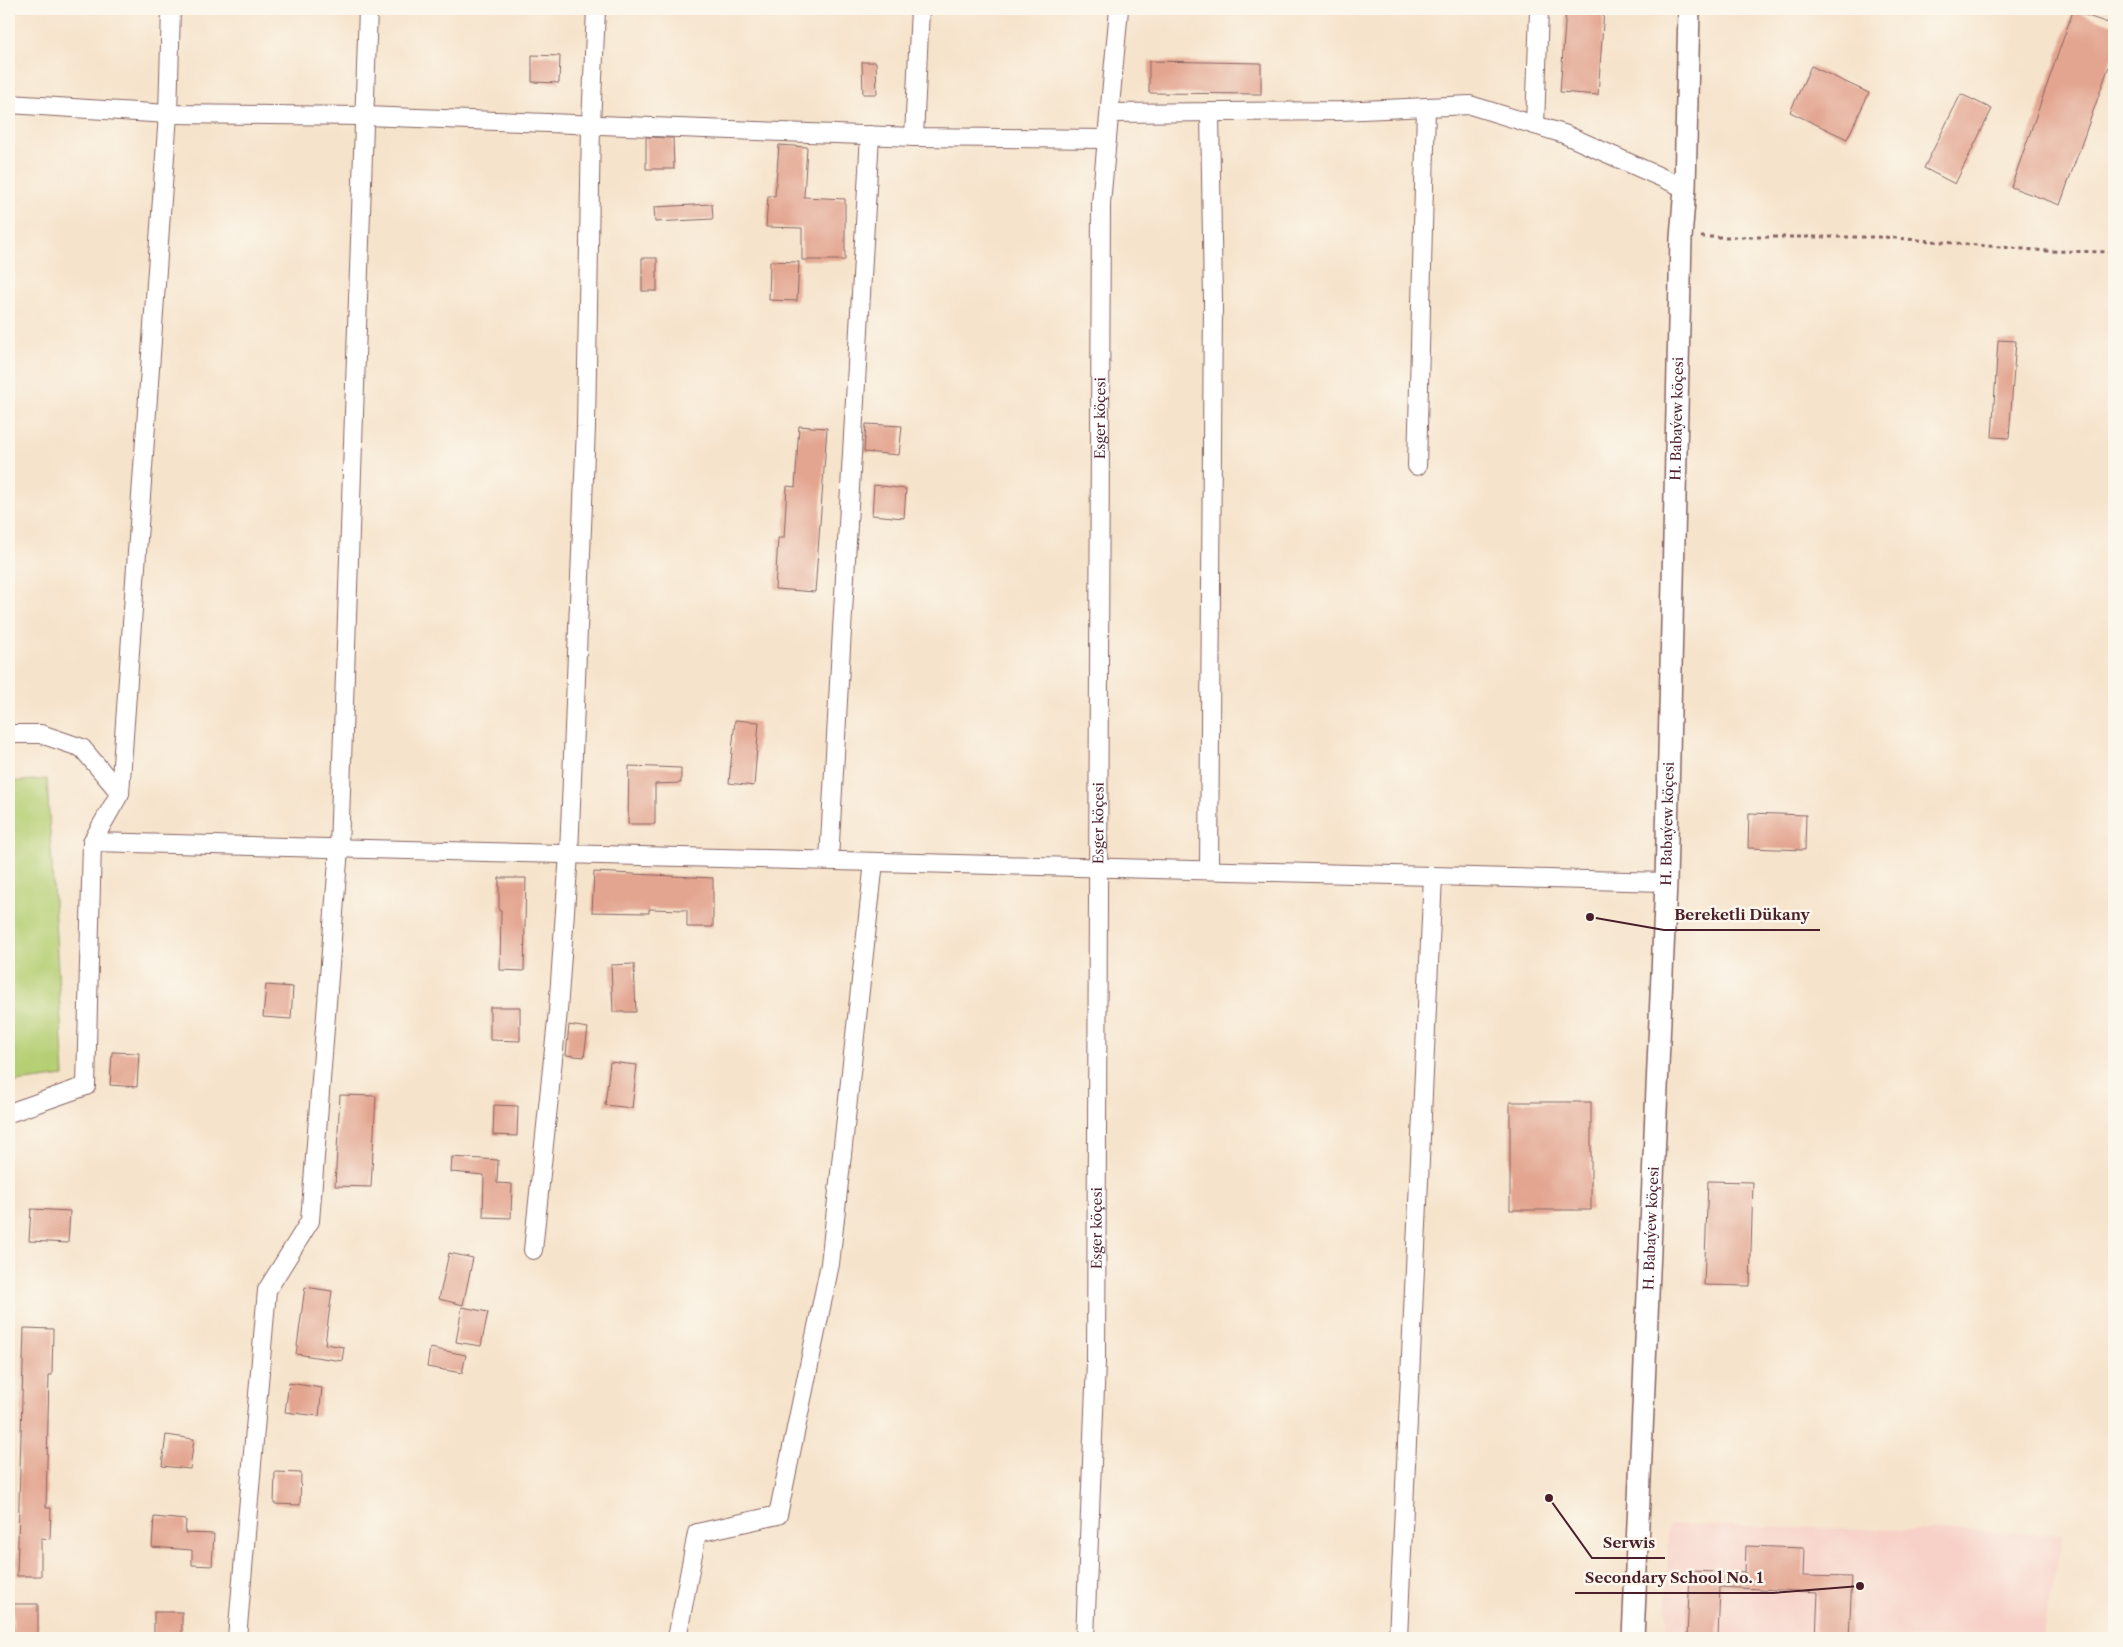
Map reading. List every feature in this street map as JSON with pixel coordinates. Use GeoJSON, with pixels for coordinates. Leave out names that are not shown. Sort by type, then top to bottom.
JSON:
{"type":"FeatureCollection","features":[{"type":"Feature","properties":{"kind":"street"},"geometry":{"type":"LineString","coordinates":[[9,1113],[86,1086],[92,842],[120,793],[168,114],[172,9]]}},
{"type":"Feature","properties":{"kind":"street"},"geometry":{"type":"LineString","coordinates":[[237,1638],[267,1290],[310,1221],[339,848],[368,9]]}},
{"type":"Feature","properties":{"kind":"street"},"geometry":{"type":"LineString","coordinates":[[533,1250],[558,1011],[569,854],[586,427],[591,124],[596,9]]}},
{"type":"Feature","properties":{"kind":"street"},"geometry":{"type":"LineString","coordinates":[[914,136],[920,9]]}},
{"type":"Feature","properties":{"kind":"street","name":"Esger köçesi"},"geometry":{"type":"LineString","coordinates":[[1085,1638],[1096,1362],[1101,203],[1119,9]]}},
{"type":"Feature","properties":{"kind":"street"},"geometry":{"type":"LineString","coordinates":[[1535,125],[1539,9]]}},
{"type":"Feature","properties":{"kind":"street","name":"H. Babaýew köçesi"},"geometry":{"type":"LineString","coordinates":[[1633,1638],[1666,882],[1681,238],[1685,188],[1689,9]]}},
{"type":"Feature","properties":{"kind":"street"},"geometry":{"type":"LineString","coordinates":[[9,104],[168,114],[365,116],[870,135],[1107,139]]}},
{"type":"Feature","properties":{"kind":"street"},"geometry":{"type":"LineString","coordinates":[[1110,113],[1341,111],[1470,104],[1564,134],[1685,188]]}},
{"type":"Feature","properties":{"kind":"street"},"geometry":{"type":"LineString","coordinates":[[1417,466],[1426,107]]}},
{"type":"Feature","properties":{"kind":"street"},"geometry":{"type":"LineString","coordinates":[[1209,870],[1213,301],[1210,112]]}},
{"type":"Feature","properties":{"kind":"street"},"geometry":{"type":"LineString","coordinates":[[829,860],[870,135]]}},
{"type":"Feature","properties":{"kind":"street"},"geometry":{"type":"LineString","coordinates":[[9,734],[41,734],[82,748],[120,793]]}},
{"type":"Feature","properties":{"kind":"street"},"geometry":{"type":"LineString","coordinates":[[92,842],[1666,882]]}},
{"type":"Feature","properties":{"kind":"street"},"geometry":{"type":"LineString","coordinates":[[678,1638],[697,1533],[778,1515],[830,1264],[874,862]]}},
{"type":"Feature","properties":{"kind":"street"},"geometry":{"type":"LineString","coordinates":[[1398,1638],[1433,876]]}},
{"type":"Feature","properties":{"kind":"path"},"geometry":{"type":"LineString","coordinates":[[1681,238],[1884,237],[2046,251],[2114,252]]}},
{"type":"Feature","properties":{"kind":"shaded area"},"geometry":{"type":"Polygon","coordinates":[[[1668,1524],[2063,1534],[2043,1638],[1666,1638],[1668,1524]]]}},
{"type":"Feature","properties":{"kind":"green space"},"geometry":{"type":"Polygon","coordinates":[[[47,779],[64,1076],[9,1083],[9,782],[47,779]]]}},
{"type":"Feature","properties":{"kind":"building"},"geometry":{"type":"Polygon","coordinates":[[[1566,9],[1604,9],[1598,95],[1560,92],[1566,9]]]}},
{"type":"Feature","properties":{"kind":"building"},"geometry":{"type":"Polygon","coordinates":[[[2073,11],[2114,25],[2114,52],[2060,205],[2011,187],[2073,11]]]}},
{"type":"Feature","properties":{"kind":"building"},"geometry":{"type":"Polygon","coordinates":[[[532,55],[560,56],[559,83],[532,82],[532,55]]]}},
{"type":"Feature","properties":{"kind":"building"},"geometry":{"type":"Polygon","coordinates":[[[1149,61],[1261,63],[1261,94],[1149,93],[1149,61]]]}},
{"type":"Feature","properties":{"kind":"building"},"geometry":{"type":"Polygon","coordinates":[[[862,62],[876,62],[877,94],[863,94],[862,62]]]}},
{"type":"Feature","properties":{"kind":"building"},"geometry":{"type":"Polygon","coordinates":[[[1811,66],[1869,93],[1847,139],[1790,112],[1811,66]]]}},
{"type":"Feature","properties":{"kind":"building"},"geometry":{"type":"Polygon","coordinates":[[[1961,94],[1992,109],[1955,184],[1924,168],[1961,94]]]}},
{"type":"Feature","properties":{"kind":"building"},"geometry":{"type":"Polygon","coordinates":[[[646,137],[673,138],[674,169],[646,169],[646,137]]]}},
{"type":"Feature","properties":{"kind":"building"},"geometry":{"type":"Polygon","coordinates":[[[779,145],[807,147],[804,197],[845,199],[845,260],[802,260],[802,228],[766,227],[768,196],[775,196],[779,145]]]}},
{"type":"Feature","properties":{"kind":"building"},"geometry":{"type":"Polygon","coordinates":[[[712,204],[713,219],[655,222],[654,207],[712,204]]]}},
{"type":"Feature","properties":{"kind":"building"},"geometry":{"type":"Polygon","coordinates":[[[642,258],[657,258],[657,291],[642,291],[642,258]]]}},
{"type":"Feature","properties":{"kind":"building"},"geometry":{"type":"Polygon","coordinates":[[[770,261],[799,262],[797,301],[769,300],[770,261]]]}},
{"type":"Feature","properties":{"kind":"building"},"geometry":{"type":"Polygon","coordinates":[[[1998,340],[2016,341],[2009,438],[1992,437],[1998,340]]]}},
{"type":"Feature","properties":{"kind":"building"},"geometry":{"type":"Polygon","coordinates":[[[866,424],[902,426],[899,455],[864,452],[866,424]]]}},
{"type":"Feature","properties":{"kind":"building"},"geometry":{"type":"Polygon","coordinates":[[[799,426],[827,428],[815,592],[775,589],[778,538],[784,538],[787,486],[795,487],[799,426]]]}},
{"type":"Feature","properties":{"kind":"building"},"geometry":{"type":"Polygon","coordinates":[[[874,485],[906,489],[904,518],[872,515],[874,485]]]}},
{"type":"Feature","properties":{"kind":"building"},"geometry":{"type":"Polygon","coordinates":[[[735,720],[759,722],[754,786],[729,783],[735,720]]]}},
{"type":"Feature","properties":{"kind":"building"},"geometry":{"type":"Polygon","coordinates":[[[629,766],[681,768],[681,783],[655,784],[655,824],[628,824],[629,766]]]}},
{"type":"Feature","properties":{"kind":"building"},"geometry":{"type":"Polygon","coordinates":[[[1749,813],[1806,815],[1805,850],[1748,848],[1749,813]]]}},
{"type":"Feature","properties":{"kind":"building"},"geometry":{"type":"Polygon","coordinates":[[[594,872],[713,878],[713,927],[687,927],[687,910],[649,909],[649,913],[592,912],[594,872]]]}},
{"type":"Feature","properties":{"kind":"building"},"geometry":{"type":"Polygon","coordinates":[[[499,878],[526,878],[524,971],[500,970],[501,911],[499,911],[499,878]]]}},
{"type":"Feature","properties":{"kind":"building"},"geometry":{"type":"Polygon","coordinates":[[[634,964],[636,1012],[613,1012],[611,965],[634,964]]]}},
{"type":"Feature","properties":{"kind":"building"},"geometry":{"type":"Polygon","coordinates":[[[266,985],[293,987],[291,1019],[263,1017],[266,985]]]}},
{"type":"Feature","properties":{"kind":"building"},"geometry":{"type":"Polygon","coordinates":[[[490,1007],[520,1007],[520,1041],[490,1040],[490,1007]]]}},
{"type":"Feature","properties":{"kind":"building"},"geometry":{"type":"Polygon","coordinates":[[[569,1025],[588,1028],[584,1057],[566,1055],[569,1025]]]}},
{"type":"Feature","properties":{"kind":"building"},"geometry":{"type":"Polygon","coordinates":[[[112,1052],[139,1053],[137,1087],[110,1085],[112,1052]]]}},
{"type":"Feature","properties":{"kind":"building"},"geometry":{"type":"Polygon","coordinates":[[[610,1062],[637,1065],[632,1108],[605,1105],[610,1062]]]}},
{"type":"Feature","properties":{"kind":"building"},"geometry":{"type":"Polygon","coordinates":[[[340,1095],[376,1096],[371,1187],[335,1186],[340,1095]]]}},
{"type":"Feature","properties":{"kind":"building"},"geometry":{"type":"Polygon","coordinates":[[[1510,1102],[1591,1102],[1591,1210],[1510,1210],[1510,1102]]]}},
{"type":"Feature","properties":{"kind":"building"},"geometry":{"type":"Polygon","coordinates":[[[494,1105],[518,1106],[517,1136],[493,1135],[494,1105]]]}},
{"type":"Feature","properties":{"kind":"building"},"geometry":{"type":"Polygon","coordinates":[[[452,1157],[498,1160],[497,1183],[512,1184],[511,1218],[483,1217],[484,1175],[451,1172],[452,1157]]]}},
{"type":"Feature","properties":{"kind":"building"},"geometry":{"type":"Polygon","coordinates":[[[1708,1181],[1753,1182],[1750,1286],[1704,1285],[1708,1181]]]}},
{"type":"Feature","properties":{"kind":"building"},"geometry":{"type":"Polygon","coordinates":[[[31,1209],[70,1211],[68,1243],[29,1241],[31,1209]]]}},
{"type":"Feature","properties":{"kind":"building"},"geometry":{"type":"Polygon","coordinates":[[[449,1253],[473,1258],[463,1305],[439,1299],[449,1253]]]}},
{"type":"Feature","properties":{"kind":"building"},"geometry":{"type":"Polygon","coordinates":[[[305,1287],[332,1291],[325,1344],[344,1347],[342,1361],[296,1354],[305,1287]]]}},
{"type":"Feature","properties":{"kind":"building"},"geometry":{"type":"Polygon","coordinates":[[[462,1307],[488,1312],[481,1346],[456,1342],[462,1307]]]}},
{"type":"Feature","properties":{"kind":"building"},"geometry":{"type":"Polygon","coordinates":[[[24,1328],[53,1329],[52,1375],[49,1375],[46,1508],[51,1508],[50,1539],[41,1538],[41,1576],[17,1576],[24,1328]]]}},
{"type":"Feature","properties":{"kind":"building"},"geometry":{"type":"Polygon","coordinates":[[[430,1348],[466,1355],[462,1373],[427,1367],[430,1348]]]}},
{"type":"Feature","properties":{"kind":"building"},"geometry":{"type":"Polygon","coordinates":[[[289,1383],[322,1388],[319,1416],[285,1412],[289,1383]]]}},
{"type":"Feature","properties":{"kind":"building"},"geometry":{"type":"Polygon","coordinates":[[[166,1435],[194,1439],[190,1469],[162,1466],[166,1435]]]}},
{"type":"Feature","properties":{"kind":"building"},"geometry":{"type":"Polygon","coordinates":[[[275,1472],[301,1473],[300,1505],[274,1504],[275,1472]]]}},
{"type":"Feature","properties":{"kind":"building"},"geometry":{"type":"Polygon","coordinates":[[[154,1517],[186,1520],[185,1533],[214,1534],[212,1566],[192,1565],[192,1550],[152,1547],[154,1517]]]}},
{"type":"Feature","properties":{"kind":"building"},"geometry":{"type":"Polygon","coordinates":[[[1746,1546],[1804,1548],[1803,1576],[1852,1577],[1849,1638],[1816,1638],[1818,1592],[1720,1587],[1718,1638],[1687,1638],[1690,1571],[1745,1573],[1746,1546]]]}},
{"type":"Feature","properties":{"kind":"building"},"geometry":{"type":"Polygon","coordinates":[[[13,1604],[38,1604],[38,1638],[13,1638],[13,1604]]]}},
{"type":"Feature","properties":{"kind":"building"},"geometry":{"type":"Polygon","coordinates":[[[154,1612],[182,1612],[182,1638],[154,1638],[154,1612]]]}},
{"type":"Feature","properties":{"kind":"place","name":"Bereketli Dükany"},"geometry":{"type":"Point","coordinates":[1590,917]}},
{"type":"Feature","properties":{"kind":"place","name":"Serwis"},"geometry":{"type":"Point","coordinates":[1549,1498]}},
{"type":"Feature","properties":{"kind":"place","name":"Secondary School No. 1"},"geometry":{"type":"Point","coordinates":[1860,1586]}}]}
